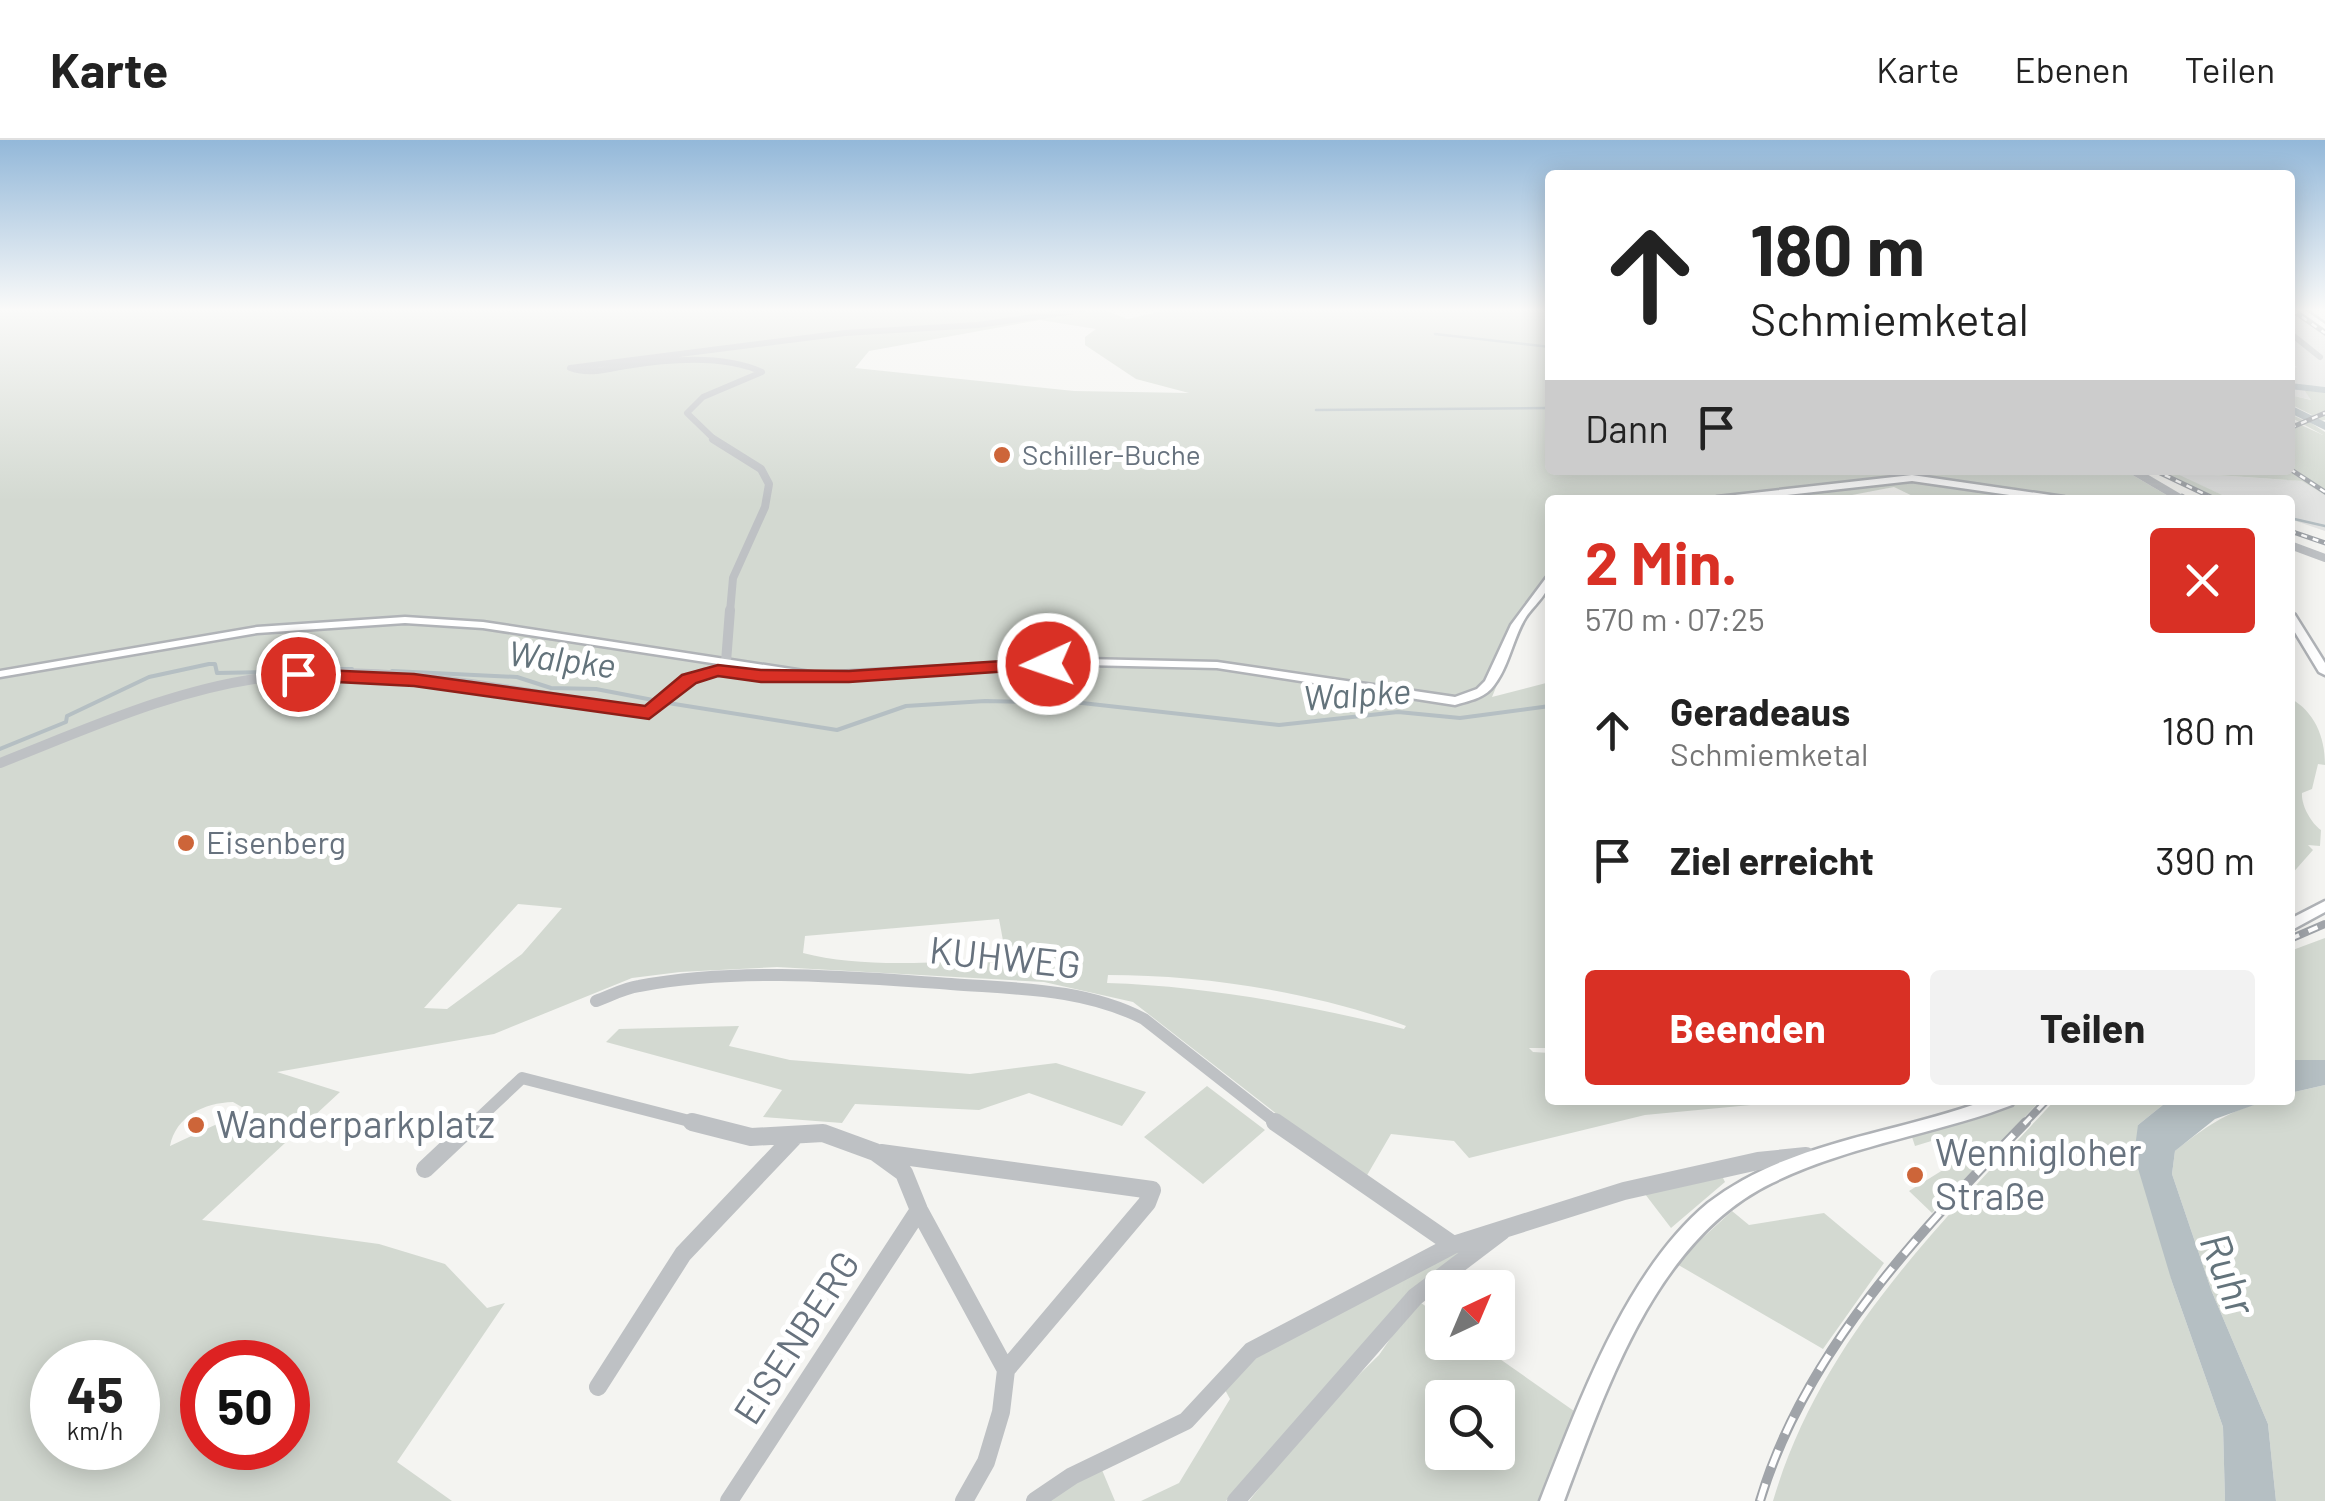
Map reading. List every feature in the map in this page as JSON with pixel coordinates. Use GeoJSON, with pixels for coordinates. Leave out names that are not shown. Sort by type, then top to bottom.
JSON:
{"type":"FeatureCollection","features":[{"type":"Feature","properties":{"kind":"main road"},"geometry":{"type":"LineString","coordinates":[[1760,495],[1904,478],[2028,495]]}},
{"type":"Feature","properties":{"kind":"main road"},"geometry":{"type":"LineString","coordinates":[[0,674],[257,630],[380,620],[482,625],[790,673],[866,676],[1084,662],[1217,665],[1455,701],[1479,696],[1490,687],[1517,624],[1545,587]]}},
{"type":"Feature","properties":{"kind":"main road"},"geometry":{"type":"LineString","coordinates":[[2295,622],[2325,672]]}},
{"type":"Feature","properties":{"kind":"main road"},"geometry":{"type":"LineString","coordinates":[[2295,923],[2325,906]]}},
{"type":"Feature","properties":{"kind":"main road"},"geometry":{"type":"LineString","coordinates":[[1552,1501],[1584,1418],[1643,1296],[1675,1250],[1749,1185],[1824,1154],[1989,1105]]}},
{"type":"Feature","properties":{"kind":"street"},"geometry":{"type":"LineString","coordinates":[[726,662],[733,578],[765,507],[769,484],[762,469],[709,437],[686,413],[703,397],[758,374]]}},
{"type":"Feature","properties":{"kind":"street"},"geometry":{"type":"LineString","coordinates":[[2140,475],[2174,495]]}},
{"type":"Feature","properties":{"kind":"street"},"geometry":{"type":"LineString","coordinates":[[2295,547],[2325,558]]}},
{"type":"Feature","properties":{"kind":"street"},"geometry":{"type":"LineString","coordinates":[[0,763],[214,688],[298,674],[414,680],[649,713],[689,679],[705,672],[790,673]]}},
{"type":"Feature","properties":{"kind":"street","name":"KUHWEG"},"geometry":{"type":"LineString","coordinates":[[596,1001],[635,986],[717,976],[868,978],[1071,992],[1122,1008],[1144,1020],[1351,1178],[1452,1245]]}},
{"type":"Feature","properties":{"kind":"street"},"geometry":{"type":"LineString","coordinates":[[425,1169],[522,1078],[751,1137],[823,1134],[875,1152],[1152,1190],[1147,1203],[1006,1370],[1001,1412],[986,1462],[964,1501]]}},
{"type":"Feature","properties":{"kind":"street"},"geometry":{"type":"LineString","coordinates":[[598,1387],[683,1254],[794,1136]]}},
{"type":"Feature","properties":{"kind":"street"},"geometry":{"type":"LineString","coordinates":[[875,1152],[904,1173],[918,1210],[1006,1370]]}},
{"type":"Feature","properties":{"kind":"street"},"geometry":{"type":"LineString","coordinates":[[1035,1501],[1072,1476],[1186,1421],[1251,1351],[1452,1245],[1624,1190],[1731,1166],[1824,1154]]}},
{"type":"Feature","properties":{"kind":"street"},"geometry":{"type":"LineString","coordinates":[[1731,1166],[1749,1185]]}},
{"type":"Feature","properties":{"kind":"street","name":"EISENBERG"},"geometry":{"type":"LineString","coordinates":[[729,1501],[918,1210]]}},
{"type":"Feature","properties":{"kind":"street"},"geometry":{"type":"LineString","coordinates":[[1236,1501],[1415,1296],[1513,1223]]}},
{"type":"Feature","properties":{"kind":"shaded area"},"geometry":{"type":"Polygon","coordinates":[[[0,374],[907,374],[1074,391],[1189,393],[1128,374],[1545,374],[1545,475],[2132,475],[2166,495],[1911,495],[1894,487],[1852,495],[1545,495],[1545,593],[1523,622],[1492,697],[1545,683],[1545,1048],[1529,1048],[1545,1053],[1545,1105],[1752,1105],[1645,1115],[1469,1158],[1454,1141],[1391,1134],[1366,1177],[1278,1115],[1133,1002],[1044,982],[777,967],[632,978],[494,1034],[277,1072],[340,1092],[202,1220],[379,1244],[445,1264],[487,1308],[505,1303],[397,1462],[452,1501],[0,1501],[0,374]],[[518,904],[424,1008],[447,1009],[522,954],[562,908],[518,904]],[[999,919],[805,936],[803,953],[880,963],[1015,955],[1004,946],[999,919]],[[1108,975],[1107,983],[1256,998],[1404,1029],[1406,1026],[1334,1004],[1259,988],[1183,978],[1108,975]],[[233,1102],[202,1108],[178,1127],[170,1146],[247,1110],[233,1102]]]}},
{"type":"Feature","properties":{"kind":"shaded area"},"geometry":{"type":"Polygon","coordinates":[[[2295,374],[2325,374],[2325,387],[2303,385],[2312,400],[2295,396],[2295,374]]]}},
{"type":"Feature","properties":{"kind":"shaded area"},"geometry":{"type":"Polygon","coordinates":[[[2301,385],[2325,392],[2325,420],[2311,423],[2325,432],[2325,495],[2302,481],[2216,475],[2295,475],[2295,422],[2323,435],[2295,420],[2295,416],[2303,420],[2312,415],[2295,406],[2295,396],[2311,400],[2301,385]]]}},
{"type":"Feature","properties":{"kind":"shaded area"},"geometry":{"type":"Polygon","coordinates":[[[2168,475],[2179,475],[2222,495],[2210,495],[2168,475]]]}},
{"type":"Feature","properties":{"kind":"shaded area"},"geometry":{"type":"Polygon","coordinates":[[[2178,475],[2303,481],[2325,495],[2325,531],[2295,521],[2295,495],[2222,495],[2178,475]]]}},
{"type":"Feature","properties":{"kind":"shaded area"},"geometry":{"type":"Polygon","coordinates":[[[2295,701],[2317,726],[2323,745],[2325,765],[2318,764],[2312,789],[2302,793],[2307,813],[2321,830],[2320,846],[2308,845],[2313,850],[2295,870],[2295,701]]]}},
{"type":"Feature","properties":{"kind":"shaded area"},"geometry":{"type":"Polygon","coordinates":[[[2325,938],[2325,1060],[2295,1060],[2295,949],[2325,938]]]}},
{"type":"Feature","properties":{"kind":"shaded area"},"geometry":{"type":"Polygon","coordinates":[[[739,1026],[729,1046],[790,1060],[970,1074],[1056,1063],[1146,1092],[1122,1126],[1029,1093],[979,1110],[855,1104],[842,1123],[763,1117],[782,1090],[606,1042],[619,1029],[739,1026]]]}},
{"type":"Feature","properties":{"kind":"shaded area"},"geometry":{"type":"Polygon","coordinates":[[[2295,1060],[2325,1060],[2325,1085],[2295,1092],[2295,1060]]]}},
{"type":"Feature","properties":{"kind":"shaded area"},"geometry":{"type":"Polygon","coordinates":[[[2325,1085],[2325,1501],[2276,1501],[2268,1424],[2212,1292],[2172,1174],[2175,1151],[2214,1123],[2254,1105],[2295,1105],[2295,1092],[2325,1085]]]}},
{"type":"Feature","properties":{"kind":"shaded area"},"geometry":{"type":"Polygon","coordinates":[[[1207,1086],[1265,1130],[1203,1184],[1144,1137],[1207,1086]]]}},
{"type":"Feature","properties":{"kind":"shaded area"},"geometry":{"type":"Polygon","coordinates":[[[2010,1105],[2036,1105],[1932,1213],[1909,1191],[1972,1152],[1951,1135],[1915,1146],[1912,1137],[2010,1105]]]}},
{"type":"Feature","properties":{"kind":"shaded area"},"geometry":{"type":"Polygon","coordinates":[[[2050,1105],[2163,1105],[2138,1125],[2172,1282],[2223,1427],[2225,1501],[1773,1501],[1794,1442],[1854,1334],[1970,1191],[2050,1105]]]}},
{"type":"Feature","properties":{"kind":"shaded area"},"geometry":{"type":"Polygon","coordinates":[[[2163,1105],[2254,1105],[2215,1119],[2175,1151],[2172,1174],[2212,1292],[2268,1424],[2276,1501],[2225,1501],[2223,1427],[2172,1282],[2134,1155],[2138,1125],[2163,1105]]]}},
{"type":"Feature","properties":{"kind":"shaded area"},"geometry":{"type":"Polygon","coordinates":[[[1722,1176],[1725,1182],[1671,1228],[1645,1194],[1722,1176]]]}},
{"type":"Feature","properties":{"kind":"shaded area"},"geometry":{"type":"Polygon","coordinates":[[[1732,1211],[1749,1225],[1824,1213],[1884,1263],[1823,1349],[1675,1263],[1732,1211]]]}},
{"type":"Feature","properties":{"kind":"shaded area"},"geometry":{"type":"Polygon","coordinates":[[[1459,1248],[1461,1254],[1437,1270],[1425,1270],[1425,1279],[1226,1501],[1141,1501],[1179,1483],[1230,1399],[1224,1388],[1251,1359],[1459,1248]]]}},
{"type":"Feature","properties":{"kind":"shaded area"},"geometry":{"type":"Polygon","coordinates":[[[1417,1300],[1425,1306],[1425,1360],[1501,1360],[1584,1418],[1551,1501],[1249,1501],[1314,1419],[1379,1355],[1417,1300]]]}},
{"type":"Feature","properties":{"kind":"shaded area"},"geometry":{"type":"Polygon","coordinates":[[[1102,1470],[1115,1501],[1044,1501],[1051,1496],[1102,1470]]]}},
{"type":"Feature","properties":{"kind":"waterway"},"geometry":{"type":"LineString","coordinates":[[2295,387],[2325,390]]}},
{"type":"Feature","properties":{"kind":"waterway"},"geometry":{"type":"LineString","coordinates":[[1316,410],[1545,408]]}},
{"type":"Feature","properties":{"kind":"waterway","name":"Ruhr"},"geometry":{"type":"LineString","coordinates":[[2295,411],[2325,427]]}},
{"type":"Feature","properties":{"kind":"waterway","name":"Walpke"},"geometry":{"type":"LineString","coordinates":[[2295,519],[2325,526]]}},
{"type":"Feature","properties":{"kind":"waterway","name":"Walpke"},"geometry":{"type":"LineString","coordinates":[[0,749],[66,722],[67,716],[149,677],[209,664],[215,664],[217,673],[268,672]]}},
{"type":"Feature","properties":{"kind":"waterway","name":"Walpke"},"geometry":{"type":"LineString","coordinates":[[327,669],[352,669]]}},
{"type":"Feature","properties":{"kind":"waterway","name":"Walpke"},"geometry":{"type":"LineString","coordinates":[[392,671],[517,677],[551,688],[596,689],[658,701]]}},
{"type":"Feature","properties":{"kind":"waterway","name":"Walpke"},"geometry":{"type":"LineString","coordinates":[[668,703],[837,730],[906,706],[985,701],[1082,703],[1279,725],[1398,712],[1460,718],[1545,707]]}},
{"type":"Feature","properties":{"kind":"railway"},"geometry":{"type":"LineString","coordinates":[[2295,426],[2325,413]]}},
{"type":"Feature","properties":{"kind":"railway"},"geometry":{"type":"LineString","coordinates":[[2295,472],[2325,492]]}},
{"type":"Feature","properties":{"kind":"railway"},"geometry":{"type":"LineString","coordinates":[[2164,475],[2206,495]]}},
{"type":"Feature","properties":{"kind":"railway"},"geometry":{"type":"LineString","coordinates":[[2295,533],[2325,543]]}},
{"type":"Feature","properties":{"kind":"railway"},"geometry":{"type":"LineString","coordinates":[[2295,937],[2325,924]]}},
{"type":"Feature","properties":{"kind":"railway"},"geometry":{"type":"LineString","coordinates":[[2024,1124],[2042,1105]]}},
{"type":"Feature","properties":{"kind":"railway"},"geometry":{"type":"LineString","coordinates":[[1760,1501],[1805,1394],[1836,1344],[1907,1250],[2026,1122]]}},
{"type":"Feature","properties":{"kind":"place","name":"Schiller-Buche"},"geometry":{"type":"Point","coordinates":[1002,455]}},
{"type":"Feature","properties":{"kind":"place","name":"Eisenberg"},"geometry":{"type":"Point","coordinates":[186,843]}},
{"type":"Feature","properties":{"kind":"place","name":"Wanderparkplatz"},"geometry":{"type":"Point","coordinates":[196,1125]}},
{"type":"Feature","properties":{"kind":"place","name":"Wennigloher Straße"},"geometry":{"type":"Point","coordinates":[1915,1175]}},
{"type":"Feature","properties":{"kind":"route"},"geometry":{"type":"LineString","coordinates":[[298,674],[414,680],[649,713],[689,679],[718,670],[761,676],[849,676],[1048,664]]}}]}
